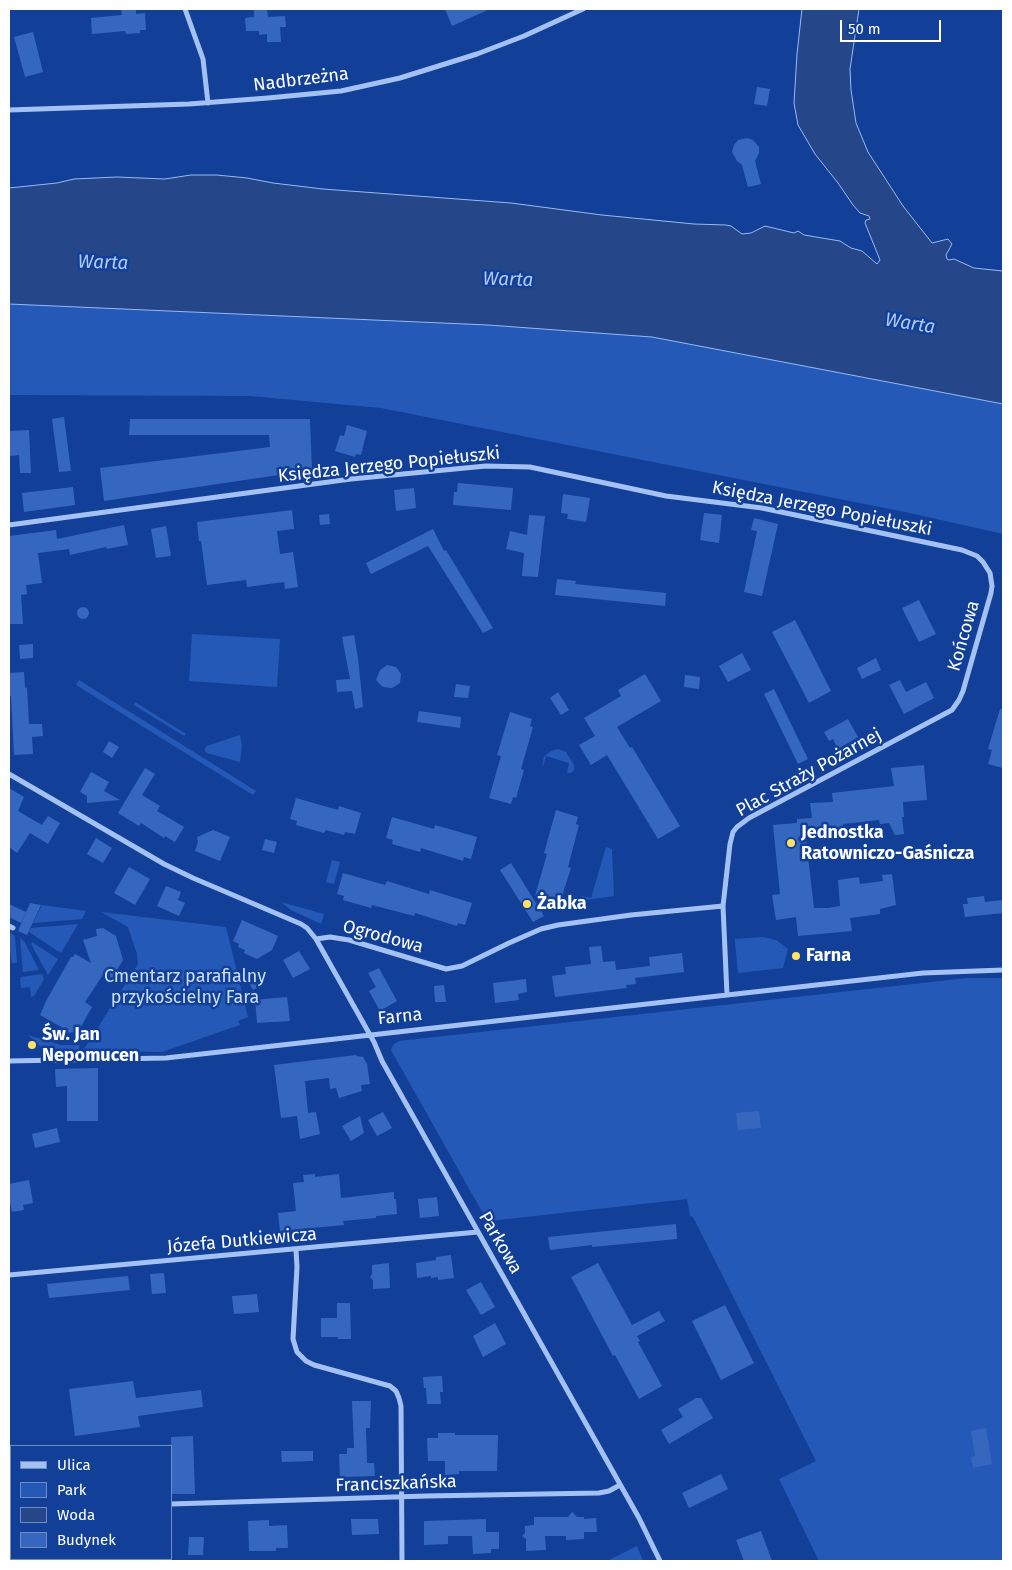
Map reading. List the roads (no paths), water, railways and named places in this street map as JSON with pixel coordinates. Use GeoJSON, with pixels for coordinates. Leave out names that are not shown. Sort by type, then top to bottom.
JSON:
{"type":"FeatureCollection","features":[{"type":"Feature","properties":{"kind":"street"},"geometry":{"type":"LineString","coordinates":[[185,9],[203,59],[208,103]]}},
{"type":"Feature","properties":{"kind":"street","name":"Nadbrzeżna"},"geometry":{"type":"LineString","coordinates":[[9,110],[208,103],[329,92],[400,78],[477,54],[583,9]]}},
{"type":"Feature","properties":{"kind":"street","name":"Księdza Jerzego Popiełuszki"},"geometry":{"type":"LineString","coordinates":[[9,525],[351,479],[486,466],[530,467],[666,496],[762,508],[962,550],[970,552],[983,562],[992,579]]}},
{"type":"Feature","properties":{"kind":"street","name":"Końcowa"},"geometry":{"type":"LineString","coordinates":[[959,700],[966,682],[988,602],[992,579]]}},
{"type":"Feature","properties":{"kind":"street","name":"Plac Straży Pożarnej"},"geometry":{"type":"LineString","coordinates":[[727,995],[723,906],[730,844],[734,832],[742,823],[947,714],[959,700]]}},
{"type":"Feature","properties":{"kind":"street","name":"Ogrodowa"},"geometry":{"type":"LineString","coordinates":[[9,774],[164,864],[301,924],[316,939],[330,937],[348,940],[441,967],[452,969],[462,966],[529,934],[558,925],[631,914],[723,906]]}},
{"type":"Feature","properties":{"kind":"street","name":"Parkowa"},"geometry":{"type":"LineString","coordinates":[[316,939],[370,1034],[382,1062],[645,1528],[660,1561]]}},
{"type":"Feature","properties":{"kind":"street","name":"Farna"},"geometry":{"type":"LineString","coordinates":[[9,1061],[166,1058],[923,973],[1003,970]]}},
{"type":"Feature","properties":{"kind":"street","name":"Józefa Dutkiewicza"},"geometry":{"type":"LineString","coordinates":[[9,1276],[478,1232]]}},
{"type":"Feature","properties":{"kind":"street"},"geometry":{"type":"LineString","coordinates":[[296,1250],[297,1267],[293,1339],[295,1348],[300,1356],[309,1364],[381,1383],[390,1386],[396,1391],[401,1406],[402,1561]]}},
{"type":"Feature","properties":{"kind":"street","name":"Franciszkańska"},"geometry":{"type":"LineString","coordinates":[[172,1504],[599,1493],[609,1491],[620,1485]]}},
{"type":"Feature","properties":{"kind":"water","name":"Warta"},"geometry":{"type":"Polygon","coordinates":[[[802,9],[859,9],[850,69],[851,90],[856,123],[868,152],[903,206],[932,243],[948,239],[952,244],[946,255],[947,259],[954,259],[974,268],[1003,271],[1003,404],[652,337],[488,325],[9,304],[9,188],[57,183],[74,179],[117,177],[165,179],[191,175],[217,175],[323,189],[511,203],[602,215],[694,224],[726,225],[731,226],[742,234],[751,233],[765,226],[794,233],[798,231],[804,235],[840,241],[851,248],[862,251],[877,264],[880,260],[865,223],[866,220],[870,219],[869,216],[860,213],[853,205],[815,154],[798,125],[794,103],[802,9]]]}},
{"type":"Feature","properties":{"kind":"place","name":"Jednostka Ratowniczo-Gaśnicza"},"geometry":{"type":"Point","coordinates":[791,843]}},
{"type":"Feature","properties":{"kind":"place","name":"Żabka"},"geometry":{"type":"Point","coordinates":[527,904]}},
{"type":"Feature","properties":{"kind":"place","name":"Farna"},"geometry":{"type":"Point","coordinates":[796,956]}},
{"type":"Feature","properties":{"kind":"place","name":"Św. Jan Nepomucen"},"geometry":{"type":"Point","coordinates":[32,1045]}},
{"type":"Feature","properties":{"kind":"park label","name":"Cmentarz parafialny przykościelny Fara"},"geometry":{"type":"Point","coordinates":[185,988]}}]}
